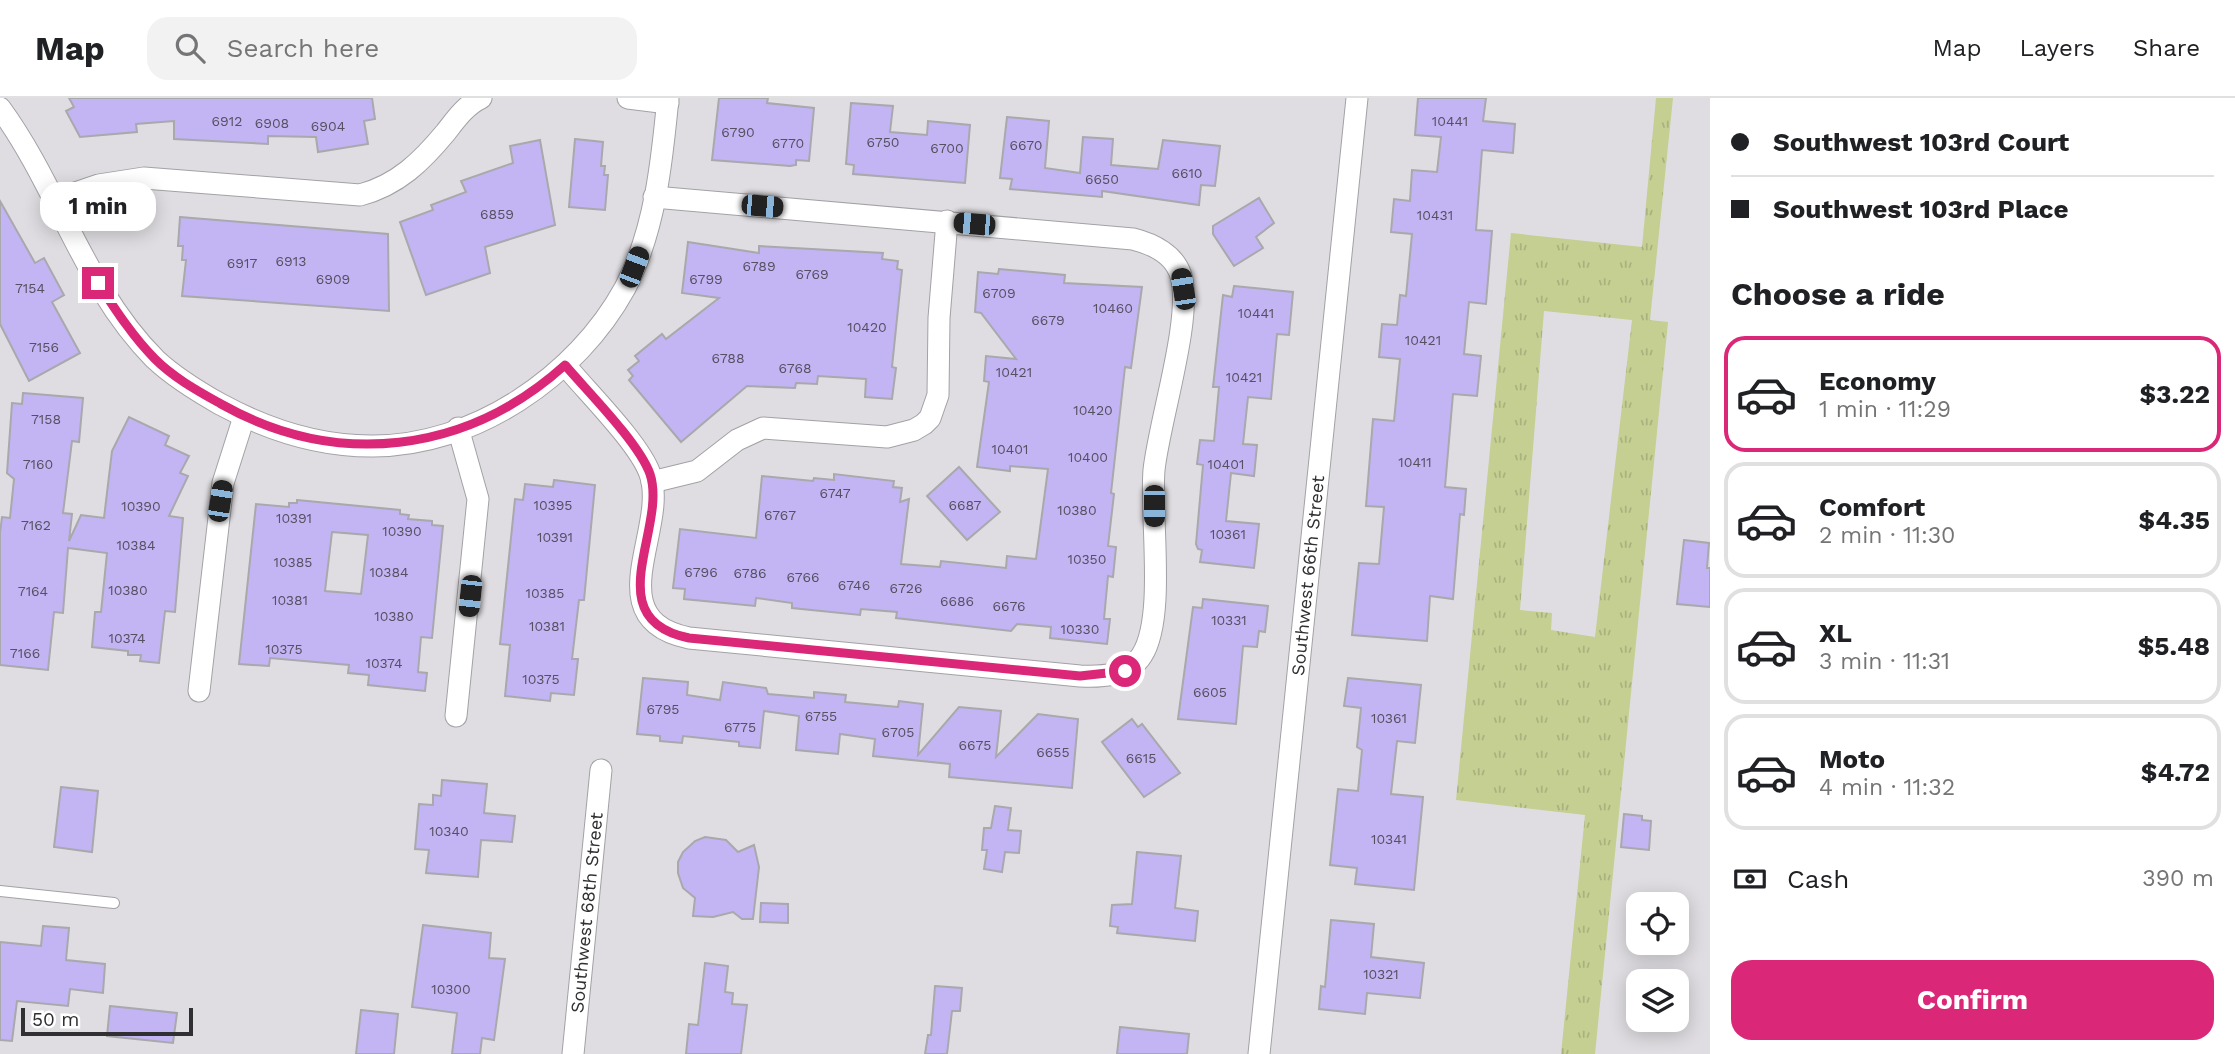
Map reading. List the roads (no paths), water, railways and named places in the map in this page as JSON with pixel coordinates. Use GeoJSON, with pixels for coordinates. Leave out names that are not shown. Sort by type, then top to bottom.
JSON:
{"type":"FeatureCollection","features":[{"type":"Feature","properties":{"kind":"street"},"geometry":{"type":"LineString","coordinates":[[52,201],[99,185],[144,178],[360,195],[403,176],[465,108],[481,98]]}},
{"type":"Feature","properties":{"kind":"street"},"geometry":{"type":"LineString","coordinates":[[0,108],[98,283],[138,340],[177,377],[244,417],[273,429],[355,445],[400,444],[458,428],[511,405],[565,365],[597,328],[624,288],[640,252],[654,197],[668,100],[628,98]]}},
{"type":"Feature","properties":{"kind":"street","name":"Southwest 66th Street"},"geometry":{"type":"LineString","coordinates":[[1259,1054],[1357,98]]}},
{"type":"Feature","properties":{"kind":"street"},"geometry":{"type":"LineString","coordinates":[[565,365],[637,452],[652,482],[641,587],[648,617],[665,631],[689,638],[1094,677],[1125,671],[1135,664],[1147,645],[1152,616],[1156,450],[1175,360],[1182,297],[1181,275],[1175,263],[1152,245],[1133,239],[654,197]]}},
{"type":"Feature","properties":{"kind":"street"},"geometry":{"type":"LineString","coordinates":[[652,482],[697,471],[737,440],[763,428],[887,437],[914,430],[924,424],[930,418],[938,395],[939,318],[947,221]]}},
{"type":"Feature","properties":{"kind":"street"},"geometry":{"type":"LineString","coordinates":[[199,691],[223,483],[244,417]]}},
{"type":"Feature","properties":{"kind":"street"},"geometry":{"type":"LineString","coordinates":[[456,716],[478,510],[475,481],[458,428]]}},
{"type":"Feature","properties":{"kind":"street","name":"Southwest 68th Street"},"geometry":{"type":"LineString","coordinates":[[572,1054],[601,770]]}},
{"type":"Feature","properties":{"kind":"lane"},"geometry":{"type":"LineString","coordinates":[[0,891],[114,903]]}}]}
